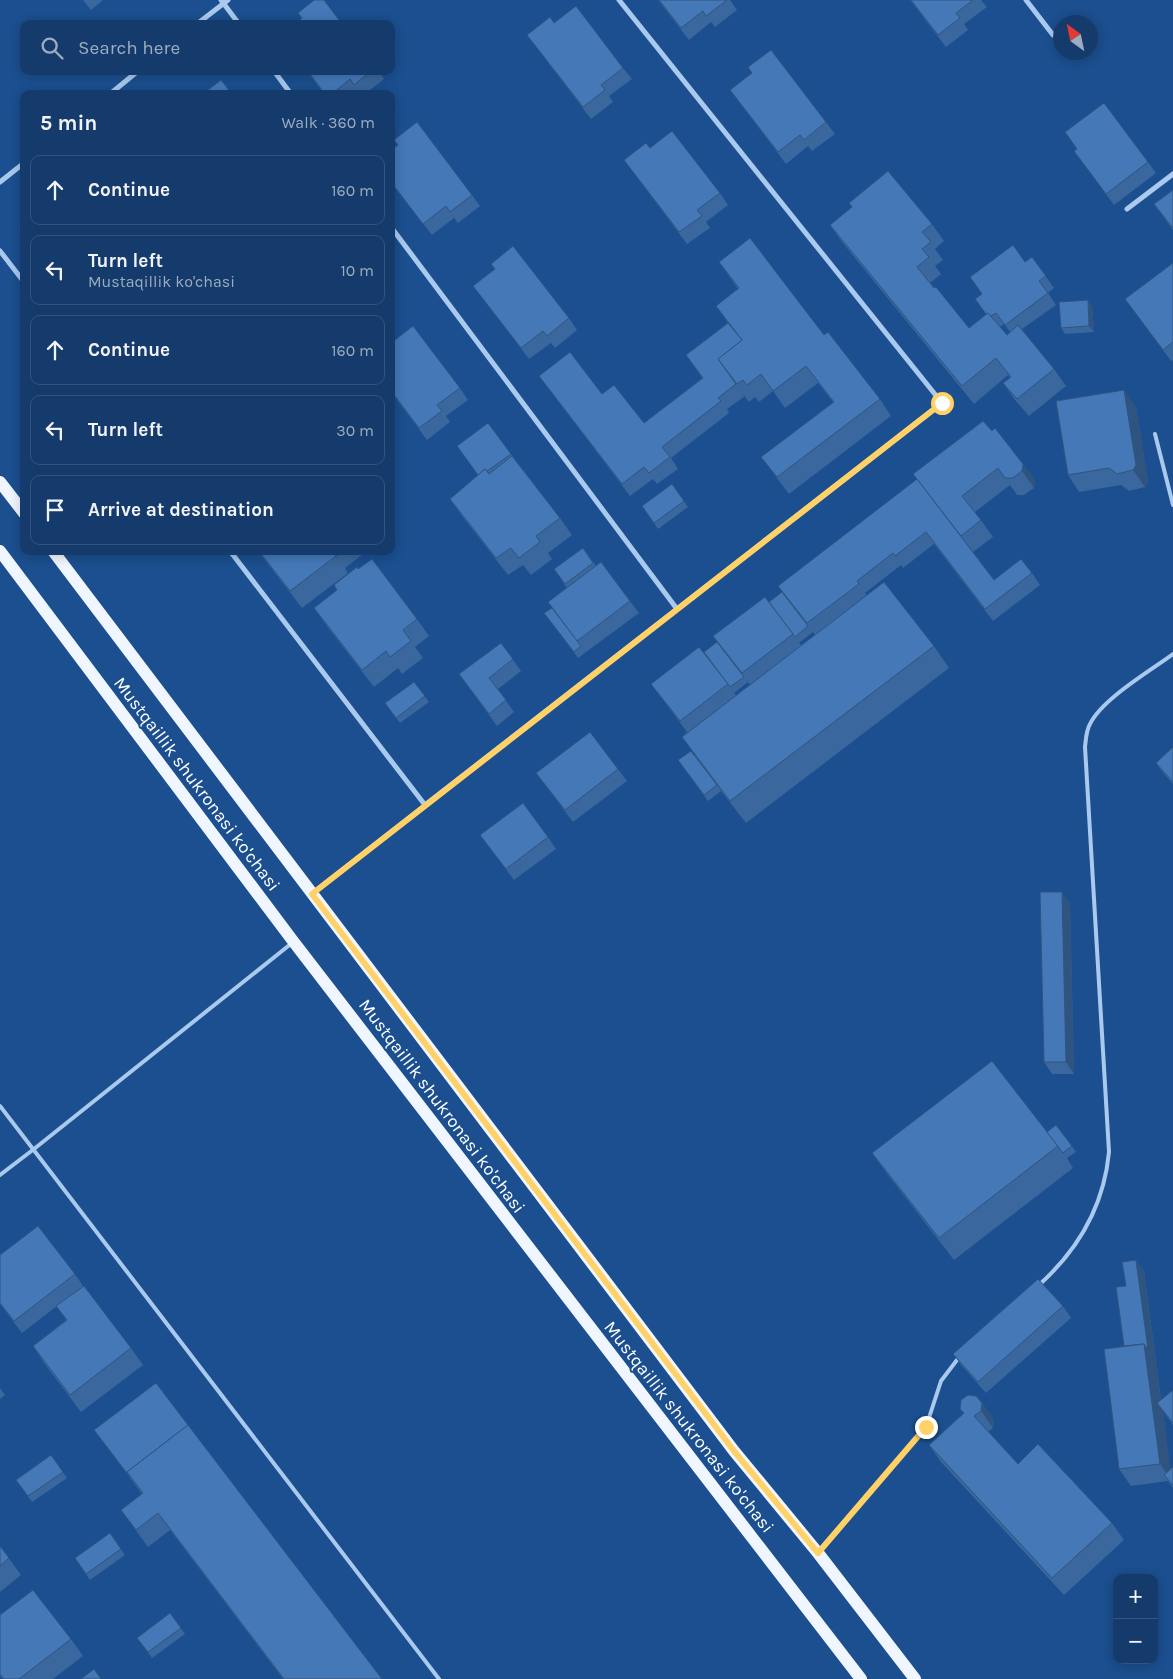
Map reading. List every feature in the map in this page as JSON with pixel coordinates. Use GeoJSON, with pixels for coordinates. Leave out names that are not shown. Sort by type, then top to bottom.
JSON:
{"type":"FeatureCollection","features":[{"type":"Feature","properties":{"kind":"main road"},"geometry":{"type":"LineString","coordinates":[[0,482],[20,508]]}},
{"type":"Feature","properties":{"kind":"main road","name":"Mustqaillik shukronasi ko'chasi"},"geometry":{"type":"LineString","coordinates":[[0,551],[294,941],[861,1679]]}},
{"type":"Feature","properties":{"kind":"main road","name":"Mustqaillik shukronasi ko'chasi"},"geometry":{"type":"LineString","coordinates":[[56,555],[734,1451],[818,1553],[915,1679]]}},
{"type":"Feature","properties":{"kind":"street"},"geometry":{"type":"LineString","coordinates":[[233,555],[426,805],[942,403],[619,0]]}},
{"type":"Feature","properties":{"kind":"street"},"geometry":{"type":"LineString","coordinates":[[1026,0],[1053,35]]}},
{"type":"Feature","properties":{"kind":"street"},"geometry":{"type":"LineString","coordinates":[[203,20],[224,1],[236,20]]}},
{"type":"Feature","properties":{"kind":"street"},"geometry":{"type":"LineString","coordinates":[[115,90],[133,75]]}},
{"type":"Feature","properties":{"kind":"street"},"geometry":{"type":"LineString","coordinates":[[277,75],[288,90]]}},
{"type":"Feature","properties":{"kind":"street"},"geometry":{"type":"LineString","coordinates":[[0,182],[20,166]]}},
{"type":"Feature","properties":{"kind":"street"},"geometry":{"type":"LineString","coordinates":[[1127,209],[1173,174]]}},
{"type":"Feature","properties":{"kind":"street"},"geometry":{"type":"LineString","coordinates":[[395,232],[677,609]]}},
{"type":"Feature","properties":{"kind":"street"},"geometry":{"type":"LineString","coordinates":[[0,251],[20,277]]}},
{"type":"Feature","properties":{"kind":"lane"},"geometry":{"type":"LineString","coordinates":[[1155,434],[1173,506]]}},
{"type":"Feature","properties":{"kind":"lane"},"geometry":{"type":"LineString","coordinates":[[1036,1288],[1058,1268],[1095,1212],[1104,1187],[1109,1152],[1085,747],[1086,735],[1093,719],[1114,697],[1173,654]]}},
{"type":"Feature","properties":{"kind":"lane"},"geometry":{"type":"LineString","coordinates":[[312,894],[426,805]]}},
{"type":"Feature","properties":{"kind":"lane"},"geometry":{"type":"LineString","coordinates":[[0,1175],[294,941]]}},
{"type":"Feature","properties":{"kind":"lane"},"geometry":{"type":"LineString","coordinates":[[0,1106],[439,1679]]}},
{"type":"Feature","properties":{"kind":"lane"},"geometry":{"type":"LineString","coordinates":[[818,1553],[926,1427],[941,1381],[959,1357],[966,1351]]}},
{"type":"Feature","properties":{"kind":"building"},"geometry":{"type":"Polygon","coordinates":[[[314,0],[324,0],[339,20],[300,20],[302,18],[298,13],[314,0]]]}},
{"type":"Feature","properties":{"kind":"building"},"geometry":{"type":"Polygon","coordinates":[[[659,0],[727,0],[706,16],[703,11],[681,28],[659,0]]]}},
{"type":"Feature","properties":{"kind":"building"},"geometry":{"type":"Polygon","coordinates":[[[911,0],[973,0],[956,13],[960,18],[938,35],[911,0]]]}},
{"type":"Feature","properties":{"kind":"building"},"geometry":{"type":"Polygon","coordinates":[[[576,6],[623,68],[601,85],[605,90],[583,107],[527,35],[550,17],[554,23],[576,6]]]}},
{"type":"Feature","properties":{"kind":"building"},"geometry":{"type":"Polygon","coordinates":[[[771,50],[826,122],[804,140],[800,135],[778,152],[730,90],[752,73],[748,67],[771,50]]]}},
{"type":"Feature","properties":{"kind":"building"},"geometry":{"type":"Polygon","coordinates":[[[311,75],[366,75],[354,85],[350,79],[337,90],[322,90],[311,75]]]}},
{"type":"Feature","properties":{"kind":"building"},"geometry":{"type":"Polygon","coordinates":[[[221,80],[229,90],[208,90],[221,80]]]}},
{"type":"Feature","properties":{"kind":"building"},"geometry":{"type":"Polygon","coordinates":[[[1104,103],[1148,162],[1106,194],[1074,151],[1077,149],[1065,132],[1104,103]]]}},
{"type":"Feature","properties":{"kind":"building"},"geometry":{"type":"Polygon","coordinates":[[[417,122],[472,195],[450,212],[446,206],[423,224],[395,187],[395,147],[398,145],[395,139],[417,122]]]}},
{"type":"Feature","properties":{"kind":"building"},"geometry":{"type":"Polygon","coordinates":[[[672,131],[720,193],[697,210],[702,216],[679,232],[624,160],[646,143],[650,148],[672,131]]]}},
{"type":"Feature","properties":{"kind":"building"},"geometry":{"type":"Polygon","coordinates":[[[888,171],[932,224],[922,232],[931,242],[922,249],[929,257],[917,267],[934,288],[936,287],[969,328],[988,313],[1007,335],[1018,325],[1054,369],[1017,399],[1003,383],[1011,377],[996,358],[962,386],[830,225],[852,207],[849,203],[888,171]]]}},
{"type":"Feature","properties":{"kind":"building"},"geometry":{"type":"Polygon","coordinates":[[[1173,190],[1173,228],[1154,204],[1173,190]]]}},
{"type":"Feature","properties":{"kind":"building"},"geometry":{"type":"Polygon","coordinates":[[[750,238],[824,335],[828,332],[880,399],[777,477],[761,457],[834,402],[806,366],[773,391],[761,374],[747,385],[743,380],[737,384],[718,359],[742,340],[716,306],[739,288],[719,262],[750,238]]]}},
{"type":"Feature","properties":{"kind":"building"},"geometry":{"type":"Polygon","coordinates":[[[1013,245],[1025,262],[1032,257],[1046,276],[1039,281],[1048,293],[1005,325],[996,313],[991,316],[988,313],[986,314],[975,299],[982,294],[970,277],[1013,245]]]}},
{"type":"Feature","properties":{"kind":"building"},"geometry":{"type":"Polygon","coordinates":[[[513,246],[569,318],[547,336],[543,331],[521,348],[473,286],[495,269],[491,264],[513,246]]]}},
{"type":"Feature","properties":{"kind":"building"},"geometry":{"type":"Polygon","coordinates":[[[1173,263],[1173,342],[1163,350],[1125,299],[1173,263]]]}},
{"type":"Feature","properties":{"kind":"building"},"geometry":{"type":"Polygon","coordinates":[[[1088,300],[1089,326],[1061,328],[1059,302],[1088,300]]]}},
{"type":"Feature","properties":{"kind":"building"},"geometry":{"type":"Polygon","coordinates":[[[728,323],[742,340],[718,359],[736,384],[718,398],[721,401],[662,447],[670,457],[649,473],[644,467],[622,484],[539,376],[570,352],[602,394],[614,385],[644,423],[703,378],[686,355],[728,323]]]}},
{"type":"Feature","properties":{"kind":"building"},"geometry":{"type":"Polygon","coordinates":[[[413,326],[460,388],[437,405],[442,411],[419,428],[395,396],[395,340],[413,326]]]}},
{"type":"Feature","properties":{"kind":"building"},"geometry":{"type":"Polygon","coordinates":[[[1124,390],[1136,465],[1133,470],[1117,474],[1109,468],[1068,475],[1056,401],[1124,390]]]}},
{"type":"Feature","properties":{"kind":"building"},"geometry":{"type":"Polygon","coordinates":[[[983,421],[992,431],[995,428],[1023,464],[1022,471],[1013,478],[1005,478],[998,468],[962,496],[981,520],[961,536],[913,474],[983,421]]]}},
{"type":"Feature","properties":{"kind":"building"},"geometry":{"type":"Polygon","coordinates":[[[488,423],[511,454],[478,475],[457,446],[488,423]]]}},
{"type":"Feature","properties":{"kind":"building"},"geometry":{"type":"Polygon","coordinates":[[[512,456],[560,518],[536,536],[540,542],[519,558],[511,548],[496,558],[450,499],[485,469],[489,474],[512,456]]]}},
{"type":"Feature","properties":{"kind":"building"},"geometry":{"type":"Polygon","coordinates":[[[917,479],[994,580],[1021,559],[1032,573],[985,609],[926,532],[895,556],[893,553],[857,581],[859,584],[807,623],[778,586],[917,479]]]}},
{"type":"Feature","properties":{"kind":"building"},"geometry":{"type":"Polygon","coordinates":[[[672,484],[684,501],[654,523],[642,506],[672,484]]]}},
{"type":"Feature","properties":{"kind":"building"},"geometry":{"type":"Polygon","coordinates":[[[583,548],[593,563],[565,584],[554,569],[583,548]]]}},
{"type":"Feature","properties":{"kind":"building"},"geometry":{"type":"Polygon","coordinates":[[[262,555],[335,555],[336,556],[290,591],[262,555]]]}},
{"type":"Feature","properties":{"kind":"building"},"geometry":{"type":"Polygon","coordinates":[[[372,559],[417,619],[403,630],[411,641],[390,657],[386,651],[362,670],[314,608],[337,590],[334,585],[357,567],[358,569],[372,559]]]}},
{"type":"Feature","properties":{"kind":"building"},"geometry":{"type":"Polygon","coordinates":[[[601,562],[630,601],[577,641],[548,602],[601,562]]]}},
{"type":"Feature","properties":{"kind":"building"},"geometry":{"type":"Polygon","coordinates":[[[884,582],[934,646],[730,801],[682,737],[884,582]]]}},
{"type":"Feature","properties":{"kind":"building"},"geometry":{"type":"Polygon","coordinates":[[[782,592],[808,626],[795,637],[769,602],[782,592]]]}},
{"type":"Feature","properties":{"kind":"building"},"geometry":{"type":"Polygon","coordinates":[[[765,597],[793,634],[742,673],[713,636],[765,597]]]}},
{"type":"Feature","properties":{"kind":"building"},"geometry":{"type":"Polygon","coordinates":[[[552,608],[581,646],[574,652],[544,613],[552,608]]]}},
{"type":"Feature","properties":{"kind":"building"},"geometry":{"type":"Polygon","coordinates":[[[717,642],[744,677],[730,687],[704,652],[717,642]]]}},
{"type":"Feature","properties":{"kind":"building"},"geometry":{"type":"Polygon","coordinates":[[[501,643],[513,659],[489,678],[506,700],[489,714],[459,674],[501,643]]]}},
{"type":"Feature","properties":{"kind":"building"},"geometry":{"type":"Polygon","coordinates":[[[699,647],[728,684],[680,721],[651,684],[699,647]]]}},
{"type":"Feature","properties":{"kind":"building"},"geometry":{"type":"Polygon","coordinates":[[[414,682],[425,696],[396,718],[385,703],[414,682]]]}},
{"type":"Feature","properties":{"kind":"building"},"geometry":{"type":"Polygon","coordinates":[[[590,732],[618,769],[565,810],[536,773],[590,732]]]}},
{"type":"Feature","properties":{"kind":"building"},"geometry":{"type":"Polygon","coordinates":[[[1173,747],[1173,782],[1156,763],[1173,747]]]}},
{"type":"Feature","properties":{"kind":"building"},"geometry":{"type":"Polygon","coordinates":[[[691,751],[717,785],[704,795],[678,760],[691,751]]]}},
{"type":"Feature","properties":{"kind":"building"},"geometry":{"type":"Polygon","coordinates":[[[523,803],[548,837],[506,869],[480,835],[523,803]]]}},
{"type":"Feature","properties":{"kind":"building"},"geometry":{"type":"Polygon","coordinates":[[[1040,892],[1062,892],[1066,1062],[1044,1062],[1040,892]]]}},
{"type":"Feature","properties":{"kind":"building"},"geometry":{"type":"Polygon","coordinates":[[[992,1061],[1058,1146],[939,1238],[872,1153],[992,1061]]]}},
{"type":"Feature","properties":{"kind":"building"},"geometry":{"type":"Polygon","coordinates":[[[1056,1125],[1072,1146],[1063,1153],[1047,1132],[1056,1125]]]}},
{"type":"Feature","properties":{"kind":"building"},"geometry":{"type":"Polygon","coordinates":[[[38,1226],[75,1274],[14,1321],[0,1303],[0,1255],[38,1226]]]}},
{"type":"Feature","properties":{"kind":"building"},"geometry":{"type":"Polygon","coordinates":[[[1136,1260],[1148,1349],[1144,1344],[1124,1346],[1116,1287],[1126,1286],[1122,1262],[1136,1260]]]}},
{"type":"Feature","properties":{"kind":"building"},"geometry":{"type":"Polygon","coordinates":[[[1038,1279],[1063,1306],[978,1382],[953,1354],[1038,1279]]]}},
{"type":"Feature","properties":{"kind":"building"},"geometry":{"type":"Polygon","coordinates":[[[84,1286],[131,1348],[70,1395],[33,1346],[67,1320],[56,1306],[84,1286]]]}},
{"type":"Feature","properties":{"kind":"building"},"geometry":{"type":"Polygon","coordinates":[[[1144,1344],[1160,1464],[1119,1469],[1104,1349],[1144,1344]]]}},
{"type":"Feature","properties":{"kind":"building"},"geometry":{"type":"Polygon","coordinates":[[[156,1383],[188,1425],[127,1472],[130,1477],[94,1430],[156,1383]]]}},
{"type":"Feature","properties":{"kind":"building"},"geometry":{"type":"Polygon","coordinates":[[[1173,1390],[1173,1423],[1157,1403],[1173,1390]]]}},
{"type":"Feature","properties":{"kind":"building"},"geometry":{"type":"Polygon","coordinates":[[[968,1395],[976,1396],[982,1403],[981,1411],[974,1416],[1018,1464],[1038,1444],[1112,1523],[1052,1578],[929,1445],[964,1413],[960,1409],[961,1400],[968,1395]]]}},
{"type":"Feature","properties":{"kind":"building"},"geometry":{"type":"Polygon","coordinates":[[[188,1425],[382,1679],[284,1679],[158,1513],[136,1530],[121,1510],[143,1493],[127,1472],[188,1425]]]}},
{"type":"Feature","properties":{"kind":"building"},"geometry":{"type":"Polygon","coordinates":[[[51,1455],[63,1472],[28,1496],[16,1480],[51,1455]]]}},
{"type":"Feature","properties":{"kind":"building"},"geometry":{"type":"Polygon","coordinates":[[[1173,1467],[1173,1485],[1164,1475],[1173,1467]]]}},
{"type":"Feature","properties":{"kind":"building"},"geometry":{"type":"Polygon","coordinates":[[[110,1533],[121,1549],[86,1574],[75,1558],[110,1533]]]}},
{"type":"Feature","properties":{"kind":"building"},"geometry":{"type":"Polygon","coordinates":[[[0,1546],[9,1558],[0,1566],[0,1546]]]}},
{"type":"Feature","properties":{"kind":"building"},"geometry":{"type":"Polygon","coordinates":[[[33,1590],[71,1639],[19,1679],[4,1679],[0,1674],[0,1615],[33,1590]]]}},
{"type":"Feature","properties":{"kind":"building"},"geometry":{"type":"Polygon","coordinates":[[[170,1613],[181,1628],[148,1652],[137,1638],[170,1613]]]}},
{"type":"Feature","properties":{"kind":"building"},"geometry":{"type":"Polygon","coordinates":[[[94,1669],[101,1679],[81,1679],[94,1669]]]}},
{"type":"Feature","properties":{"kind":"route"},"geometry":{"type":"LineString","coordinates":[[926,1427],[818,1553],[734,1451],[312,894],[942,403]]}}]}
